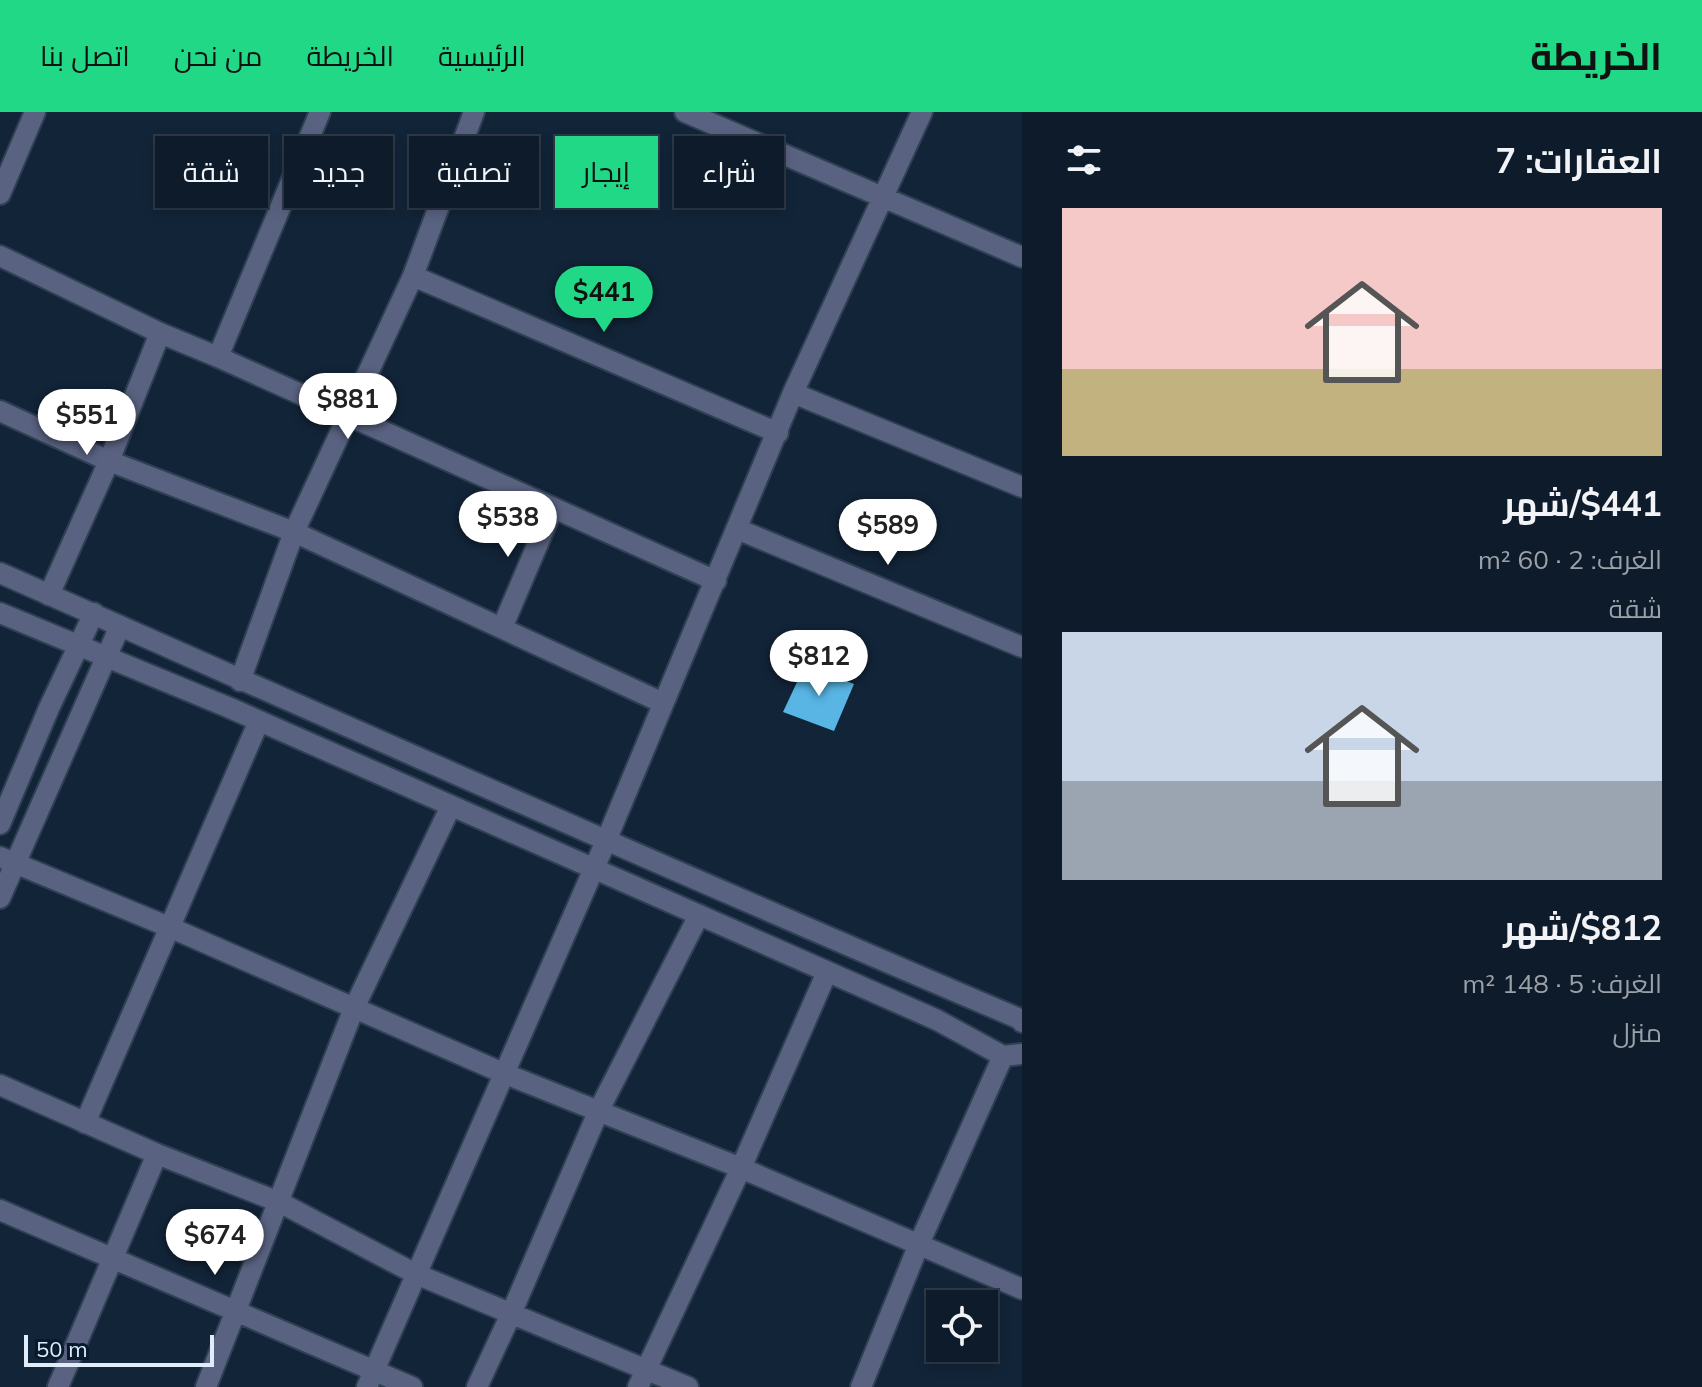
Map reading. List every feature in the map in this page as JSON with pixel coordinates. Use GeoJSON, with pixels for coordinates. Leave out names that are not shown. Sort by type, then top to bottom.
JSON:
{"type":"FeatureCollection","features":[{"type":"Feature","properties":{"kind":"street"},"geometry":{"type":"LineString","coordinates":[[0,194],[35,112]]}},
{"type":"Feature","properties":{"kind":"street"},"geometry":{"type":"LineString","coordinates":[[240,681],[294,532],[413,276],[474,112]]}},
{"type":"Feature","properties":{"kind":"street"},"geometry":{"type":"LineString","coordinates":[[685,112],[1022,257]]}},
{"type":"Feature","properties":{"kind":"street"},"geometry":{"type":"LineString","coordinates":[[370,1379],[606,841],[793,393],[922,112]]}},
{"type":"Feature","properties":{"kind":"street"},"geometry":{"type":"LineString","coordinates":[[218,357],[317,113]]}},
{"type":"Feature","properties":{"kind":"street"},"geometry":{"type":"LineString","coordinates":[[0,256],[160,333],[716,581]]}},
{"type":"Feature","properties":{"kind":"street"},"geometry":{"type":"LineString","coordinates":[[413,276],[778,433]]}},
{"type":"Feature","properties":{"kind":"street"},"geometry":{"type":"LineString","coordinates":[[49,595],[109,461],[160,333]]}},
{"type":"Feature","properties":{"kind":"street"},"geometry":{"type":"LineString","coordinates":[[793,393],[1022,487]]}},
{"type":"Feature","properties":{"kind":"street"},"geometry":{"type":"LineString","coordinates":[[0,411],[109,461],[294,532],[663,703]]}},
{"type":"Feature","properties":{"kind":"street"},"geometry":{"type":"LineString","coordinates":[[502,628],[553,508]]}},
{"type":"Feature","properties":{"kind":"street"},"geometry":{"type":"LineString","coordinates":[[737,529],[1022,647]]}},
{"type":"Feature","properties":{"kind":"street"},"geometry":{"type":"LineString","coordinates":[[0,573],[606,841],[1021,1019],[1012,1055],[919,1244],[861,1387]]}},
{"type":"Feature","properties":{"kind":"street"},"geometry":{"type":"LineString","coordinates":[[0,613],[106,655],[342,757],[1012,1055]]}},
{"type":"Feature","properties":{"kind":"street"},"geometry":{"type":"LineString","coordinates":[[0,824],[49,708],[94,613]]}},
{"type":"Feature","properties":{"kind":"street"},"geometry":{"type":"LineString","coordinates":[[0,898],[7,860],[120,626]]}},
{"type":"Feature","properties":{"kind":"street"},"geometry":{"type":"LineString","coordinates":[[85,1123],[259,721]]}},
{"type":"Feature","properties":{"kind":"street"},"geometry":{"type":"LineString","coordinates":[[342,757],[356,731]]}},
{"type":"Feature","properties":{"kind":"street"},"geometry":{"type":"LineString","coordinates":[[206,1387],[354,1008],[451,806]]}},
{"type":"Feature","properties":{"kind":"street"},"geometry":{"type":"LineString","coordinates":[[7,860],[503,1073],[741,1168],[1022,1289]]}},
{"type":"Feature","properties":{"kind":"street"},"geometry":{"type":"LineString","coordinates":[[477,1387],[599,1110],[699,915]]}},
{"type":"Feature","properties":{"kind":"street"},"geometry":{"type":"LineString","coordinates":[[642,1378],[741,1168],[827,972]]}},
{"type":"Feature","properties":{"kind":"street"},"geometry":{"type":"LineString","coordinates":[[0,1085],[157,1154],[279,1202],[416,1274],[511,1314],[642,1378],[688,1387]]}},
{"type":"Feature","properties":{"kind":"street"},"geometry":{"type":"LineString","coordinates":[[58,1387],[157,1154]]}},
{"type":"Feature","properties":{"kind":"street"},"geometry":{"type":"LineString","coordinates":[[0,1210],[235,1309],[370,1379],[412,1387]]}},
{"type":"Feature","properties":{"kind":"building"},"geometry":{"type":"Polygon","coordinates":[[[805,665],[854,684],[834,731],[783,712],[805,665]]]}}]}
